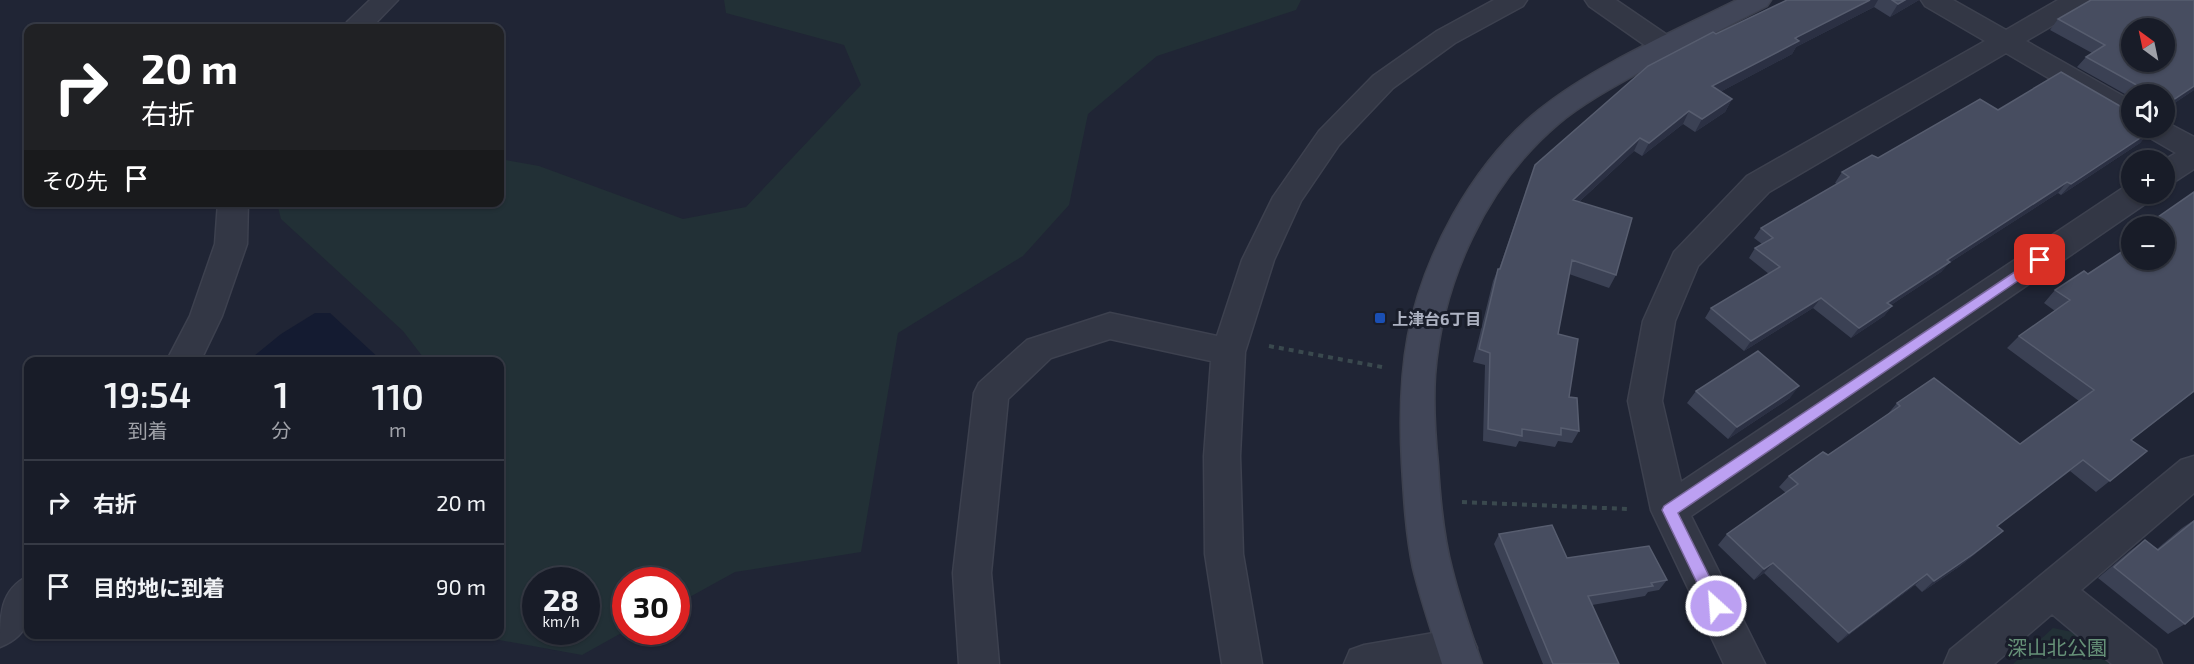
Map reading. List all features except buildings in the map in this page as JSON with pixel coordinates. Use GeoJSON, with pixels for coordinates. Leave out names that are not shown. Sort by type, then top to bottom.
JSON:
{"type":"FeatureCollection","features":[{"type":"Feature","properties":{"kind":"street"},"geometry":{"type":"LineString","coordinates":[[360,24],[385,0]]}},
{"type":"Feature","properties":{"kind":"street"},"geometry":{"type":"LineString","coordinates":[[1242,664],[1224,554],[1222,456],[1230,346],[1258,261],[1288,197],[1329,138],[1383,82],[1446,37],[1514,0]]}},
{"type":"Feature","properties":{"kind":"street"},"geometry":{"type":"LineString","coordinates":[[1598,0],[1666,46]]}},
{"type":"Feature","properties":{"kind":"street"},"geometry":{"type":"LineString","coordinates":[[1364,664],[1460,656],[1435,580],[1422,500],[1418,434],[1418,373],[1429,315],[1445,262],[1469,214],[1505,161],[1539,125],[1582,93],[1666,46],[1758,0]]}},
{"type":"Feature","properties":{"kind":"street"},"geometry":{"type":"LineString","coordinates":[[1934,0],[2121,108]]}},
{"type":"Feature","properties":{"kind":"street"},"geometry":{"type":"LineString","coordinates":[[1745,664],[1669,510],[1645,401],[1659,321],[1685,260],[1758,184],[2077,0]]}},
{"type":"Feature","properties":{"kind":"street"},"geometry":{"type":"LineString","coordinates":[[2173,138],[2194,150]]}},
{"type":"Feature","properties":{"kind":"street"},"geometry":{"type":"LineString","coordinates":[[2175,168],[2194,155]]}},
{"type":"Feature","properties":{"kind":"street"},"geometry":{"type":"LineString","coordinates":[[1669,510],[2122,204]]}},
{"type":"Feature","properties":{"kind":"street"},"geometry":{"type":"LineString","coordinates":[[186,357],[207,316],[231,244],[233,207]]}},
{"type":"Feature","properties":{"kind":"street"},"geometry":{"type":"LineString","coordinates":[[980,664],[972,573],[991,393],[1039,349],[1110,326],[1230,346]]}},
{"type":"Feature","properties":{"kind":"street"},"geometry":{"type":"LineString","coordinates":[[1964,664],[2194,471]]}},
{"type":"Feature","properties":{"kind":"street"},"geometry":{"type":"LineString","coordinates":[[2052,590],[2142,664]]}},
{"type":"Feature","properties":{"kind":"street"},"geometry":{"type":"LineString","coordinates":[[0,629],[24,599]]}},
{"type":"Feature","properties":{"kind":"path"},"geometry":{"type":"LineString","coordinates":[[1230,346],[1418,373]]}},
{"type":"Feature","properties":{"kind":"path"},"geometry":{"type":"LineString","coordinates":[[1422,500],[1669,510]]}},
{"type":"Feature","properties":{"kind":"green space"},"geometry":{"type":"Polygon","coordinates":[[[724,0],[1301,0],[1296,10],[1157,56],[1088,114],[1069,205],[1023,256],[898,333],[861,552],[735,572],[690,597],[690,567],[612,567],[612,638],[600,645],[600,567],[522,567],[522,644],[494,639],[504,639],[504,357],[423,357],[403,331],[281,219],[278,207],[504,207],[504,160],[539,166],[683,219],[746,207],[861,85],[844,45],[726,13],[724,0]]]}},
{"type":"Feature","properties":{"kind":"green space","name":"深山北公園"},"geometry":{"type":"Polygon","coordinates":[[[2053,628],[2082,634],[2117,664],[2013,664],[2053,628]]]}},
{"type":"Feature","properties":{"kind":"green space"},"geometry":{"type":"Polygon","coordinates":[[[527,645],[600,645],[582,655],[527,645]]]}},
{"type":"Feature","properties":{"kind":"water"},"geometry":{"type":"Polygon","coordinates":[[[315,313],[330,313],[378,357],[253,357],[281,334],[315,313]]]}},
{"type":"Feature","properties":{"kind":"place","name":"上津台6丁目"},"geometry":{"type":"Point","coordinates":[1380,318]}},
{"type":"Feature","properties":{"kind":"route"},"geometry":{"type":"LineString","coordinates":[[1716,606],[1669,510],[2040,260]]}}]}
